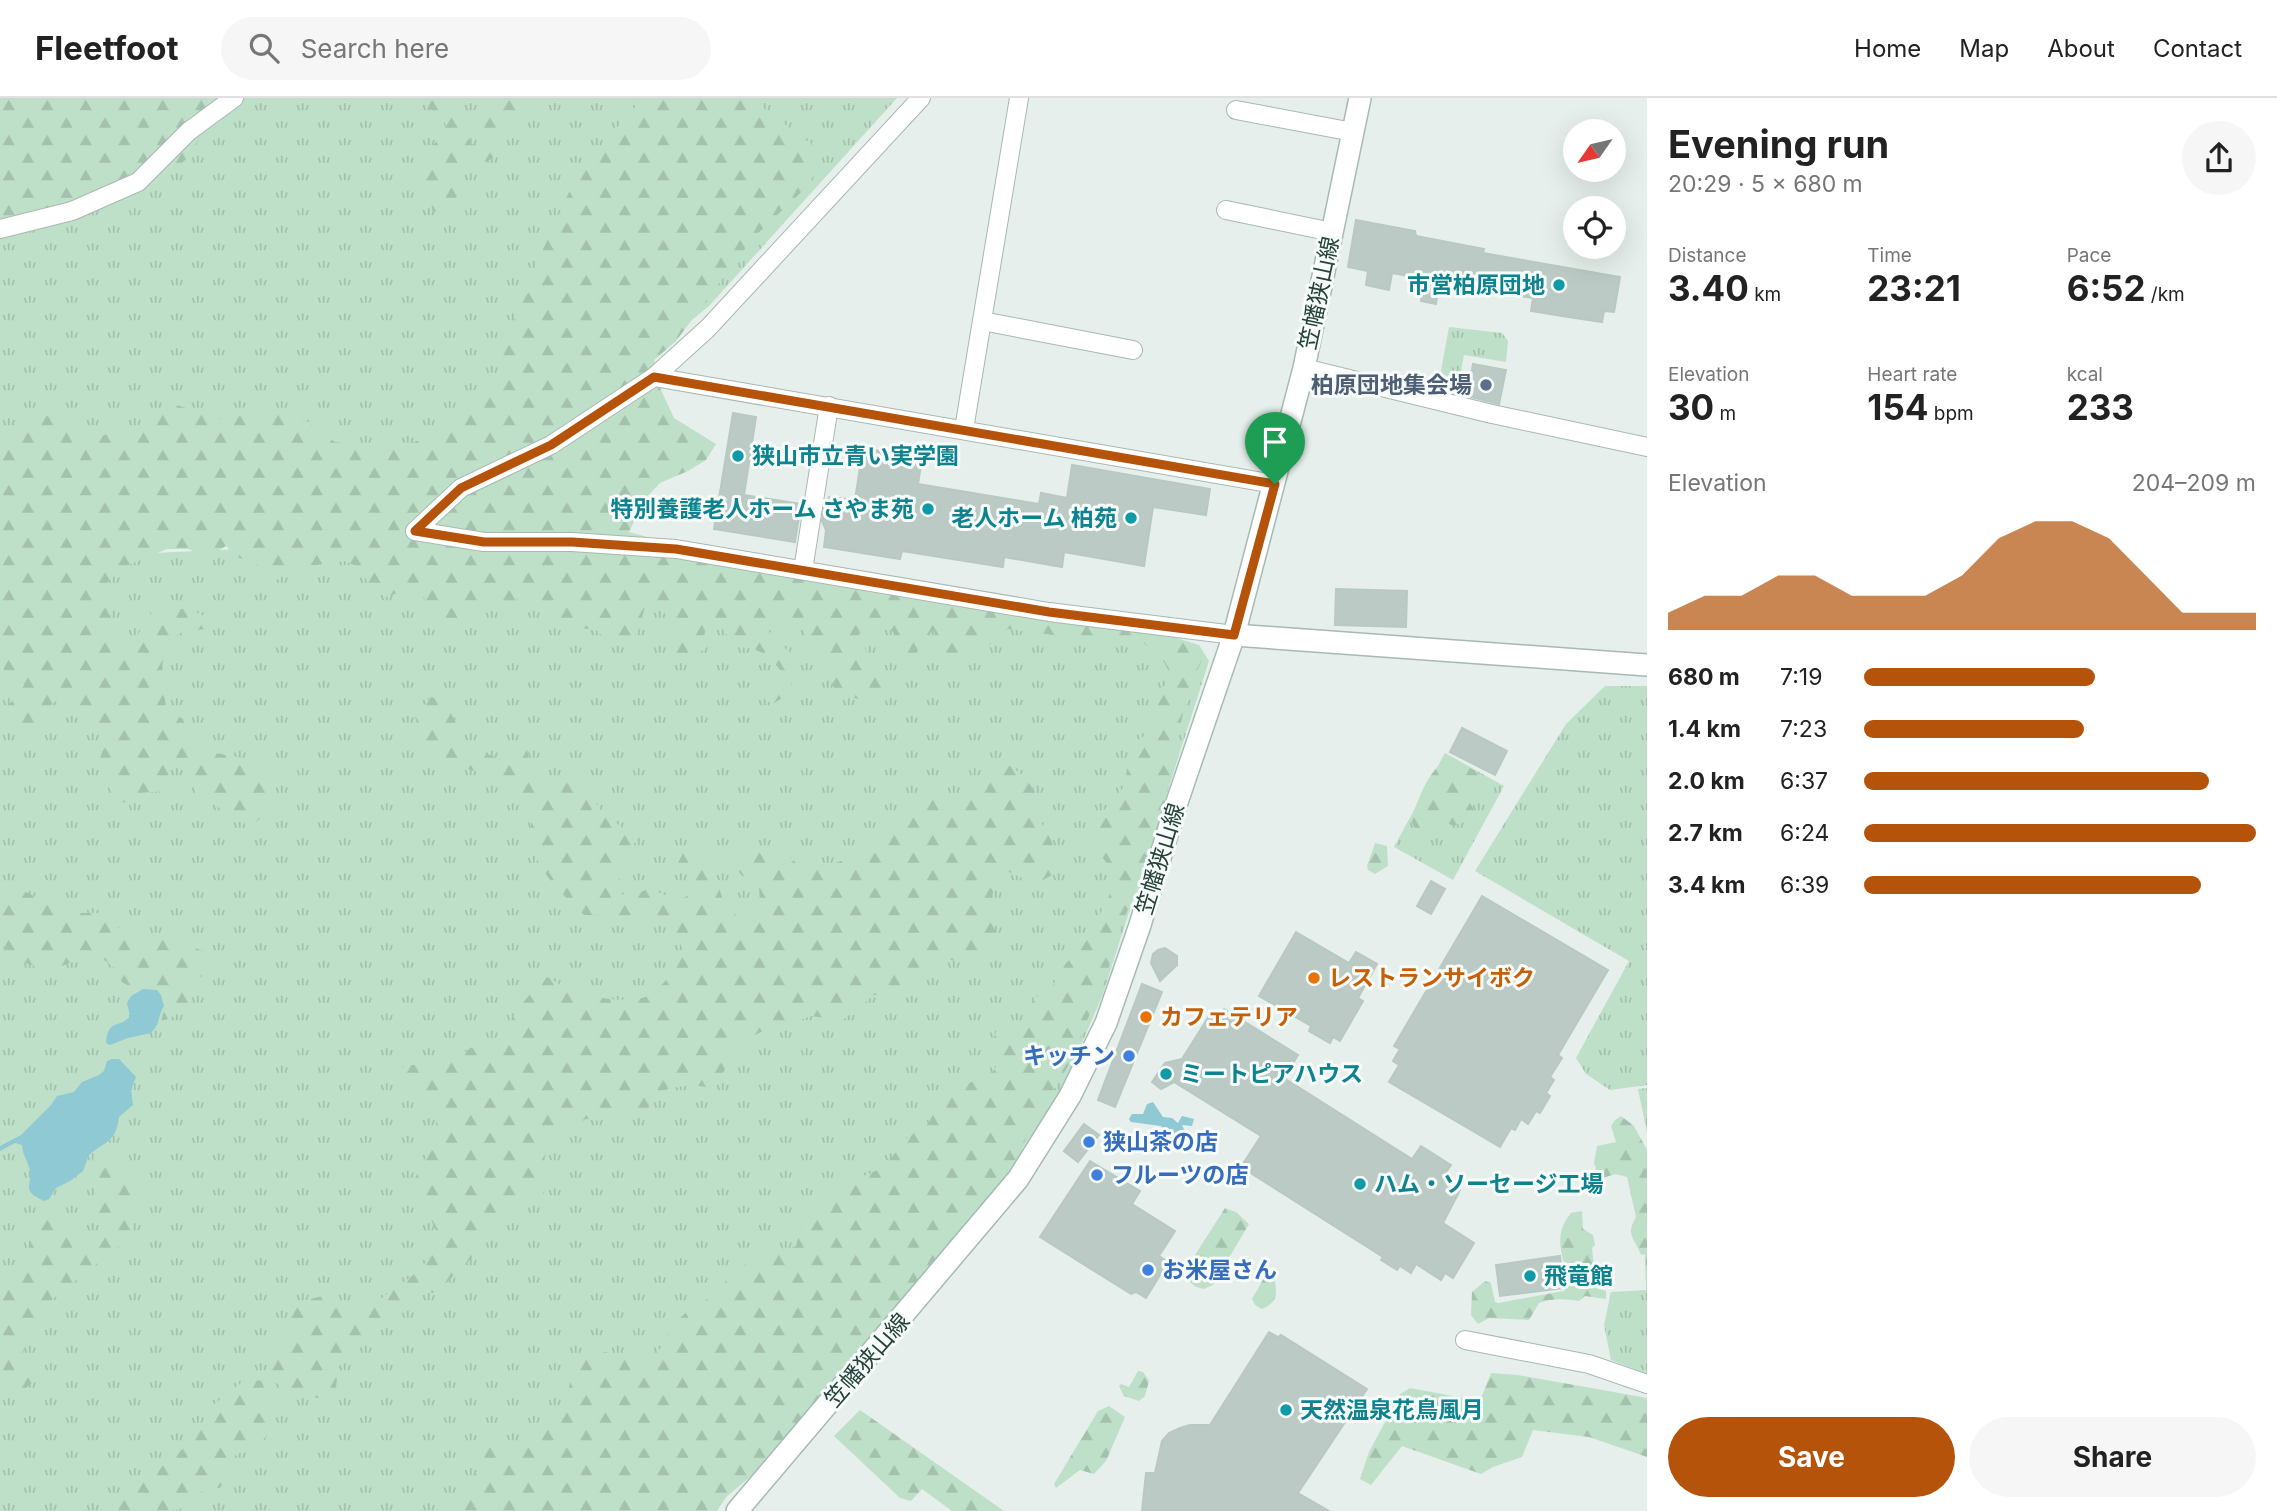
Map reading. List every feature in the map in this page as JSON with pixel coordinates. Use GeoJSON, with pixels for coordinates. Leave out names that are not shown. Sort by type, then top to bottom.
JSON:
{"type":"FeatureCollection","features":[{"type":"Feature","properties":{"kind":"main road","name":"笠幡狭山線"},"geometry":{"type":"LineString","coordinates":[[737,1511],[996,1207],[1036,1153],[1090,1059],[1118,990],[1175,808],[1234,635],[1304,368],[1360,98]]}},
{"type":"Feature","properties":{"kind":"main road"},"geometry":{"type":"LineString","coordinates":[[1234,635],[1647,664]]}},
{"type":"Feature","properties":{"kind":"street"},"geometry":{"type":"LineString","coordinates":[[0,229],[72,211],[138,182],[188,131],[234,98]]}},
{"type":"Feature","properties":{"kind":"street"},"geometry":{"type":"LineString","coordinates":[[921,98],[708,328],[654,377],[551,445],[461,488],[415,531],[484,542],[572,542],[676,549],[1049,612],[1234,635]]}},
{"type":"Feature","properties":{"kind":"street"},"geometry":{"type":"LineString","coordinates":[[964,429],[1019,98]]}},
{"type":"Feature","properties":{"kind":"street"},"geometry":{"type":"LineString","coordinates":[[1236,110],[1353,132]]}},
{"type":"Feature","properties":{"kind":"street"},"geometry":{"type":"LineString","coordinates":[[1226,210],[1332,232]]}},
{"type":"Feature","properties":{"kind":"street"},"geometry":{"type":"LineString","coordinates":[[982,321],[1133,350]]}},
{"type":"Feature","properties":{"kind":"street"},"geometry":{"type":"LineString","coordinates":[[1304,368],[1492,414],[1647,447]]}},
{"type":"Feature","properties":{"kind":"street"},"geometry":{"type":"LineString","coordinates":[[654,377],[1275,484]]}},
{"type":"Feature","properties":{"kind":"street"},"geometry":{"type":"LineString","coordinates":[[803,570],[829,406]]}},
{"type":"Feature","properties":{"kind":"street"},"geometry":{"type":"LineString","coordinates":[[1465,1340],[1589,1364],[1647,1384]]}},
{"type":"Feature","properties":{"kind":"green space"},"geometry":{"type":"Polygon","coordinates":[[[0,98],[897,98],[709,306],[570,420],[0,544],[0,98]]]}},
{"type":"Feature","properties":{"kind":"green space"},"geometry":{"type":"Polygon","coordinates":[[[0,98],[234,98],[231,112],[203,129],[193,153],[174,170],[140,169],[132,174],[104,206],[79,197],[72,207],[12,221],[0,216],[0,98]]]}},
{"type":"Feature","properties":{"kind":"green space"},"geometry":{"type":"Polygon","coordinates":[[[423,98],[455,98],[471,144],[481,146],[479,121],[487,106],[506,100],[527,104],[512,122],[490,160],[463,170],[459,192],[453,203],[433,212],[428,192],[420,181],[419,162],[446,127],[443,116],[426,107],[423,98]]]}},
{"type":"Feature","properties":{"kind":"green space"},"geometry":{"type":"Polygon","coordinates":[[[643,98],[757,98],[762,107],[818,149],[813,181],[753,238],[676,341],[654,360],[661,390],[674,418],[716,444],[706,460],[660,483],[644,500],[629,532],[1167,635],[1199,645],[1205,655],[1191,682],[1180,726],[1175,767],[1161,821],[1137,891],[1115,943],[1108,970],[1068,1066],[1028,1132],[1018,1160],[1000,1188],[936,1265],[904,1297],[760,1469],[726,1497],[717,1511],[446,1511],[477,1471],[483,1449],[524,1443],[545,1427],[564,1406],[570,1383],[584,1361],[605,1352],[629,1357],[656,1355],[677,1321],[694,1305],[718,1294],[733,1269],[796,1246],[803,1219],[846,1184],[884,1167],[907,1138],[929,1122],[945,1090],[975,1081],[987,1081],[996,1067],[989,1049],[997,1030],[1016,1026],[1024,1028],[1032,1001],[1053,985],[1066,963],[1087,940],[1114,886],[1112,870],[1092,844],[1095,823],[1122,789],[1130,752],[1135,742],[1156,725],[1157,693],[1172,678],[1164,662],[1137,637],[1120,646],[1008,629],[978,652],[963,657],[941,658],[934,631],[921,639],[917,653],[906,661],[893,632],[882,622],[873,624],[859,634],[889,700],[871,703],[835,692],[824,653],[806,640],[800,620],[778,618],[766,622],[771,637],[792,654],[791,692],[773,704],[764,699],[781,671],[762,653],[750,648],[736,647],[721,627],[705,630],[703,650],[687,659],[674,652],[673,639],[664,611],[645,607],[639,629],[630,643],[609,642],[596,630],[561,626],[547,616],[537,602],[521,595],[507,610],[481,606],[470,599],[459,622],[439,628],[429,622],[424,597],[401,592],[386,597],[370,586],[359,567],[344,561],[296,568],[275,581],[266,579],[260,566],[237,557],[226,546],[208,557],[188,549],[167,549],[126,566],[108,582],[106,589],[111,607],[109,620],[120,638],[135,639],[154,609],[190,609],[206,617],[207,629],[184,632],[174,637],[164,653],[166,708],[183,719],[189,737],[216,753],[247,759],[266,768],[270,800],[264,813],[252,826],[228,818],[211,799],[197,794],[184,762],[169,769],[166,791],[140,793],[123,803],[111,793],[100,759],[104,744],[97,717],[81,718],[63,696],[45,709],[37,727],[12,731],[0,717],[0,712],[16,698],[26,682],[0,666],[0,433],[34,412],[58,419],[83,441],[139,425],[174,404],[220,419],[290,409],[335,442],[391,450],[451,429],[495,391],[507,338],[525,289],[570,190],[590,158],[643,98]]]}},
{"type":"Feature","properties":{"kind":"green space"},"geometry":{"type":"Polygon","coordinates":[[[1449,327],[1502,333],[1508,341],[1506,362],[1464,355],[1456,399],[1438,387],[1449,327]]]}},
{"type":"Feature","properties":{"kind":"green space"},"geometry":{"type":"Polygon","coordinates":[[[352,544],[564,552],[1200,647],[1209,661],[1103,994],[1062,1090],[1004,1175],[786,1424],[714,1511],[0,1511],[0,560],[352,544]]]}},
{"type":"Feature","properties":{"kind":"green space"},"geometry":{"type":"Polygon","coordinates":[[[1605,686],[1647,686],[1647,1085],[1610,1090],[1586,1074],[1576,1058],[1629,961],[1475,871],[1566,724],[1605,686]]]}},
{"type":"Feature","properties":{"kind":"green space"},"geometry":{"type":"Polygon","coordinates":[[[431,697],[444,700],[469,748],[504,760],[512,744],[527,749],[531,770],[542,784],[570,781],[588,790],[600,809],[636,840],[620,872],[620,894],[633,896],[649,888],[678,901],[691,894],[689,873],[677,865],[686,847],[704,852],[714,869],[728,908],[750,921],[760,905],[759,885],[741,875],[730,854],[747,847],[775,854],[785,852],[799,866],[822,867],[841,861],[900,818],[915,814],[931,799],[946,804],[959,801],[964,787],[1002,762],[1018,771],[1036,795],[1040,804],[1040,822],[1049,834],[1053,846],[1054,874],[1036,884],[995,866],[981,870],[994,889],[989,908],[995,928],[995,941],[972,962],[950,960],[935,969],[925,982],[899,995],[874,995],[843,1020],[810,1016],[796,1022],[775,1024],[736,1046],[722,1075],[712,1088],[690,1086],[670,1089],[655,1094],[648,1109],[633,1113],[616,1112],[599,1121],[586,1119],[568,1130],[556,1144],[546,1150],[543,1168],[547,1177],[544,1193],[502,1212],[488,1223],[485,1245],[436,1293],[421,1292],[400,1316],[387,1326],[357,1337],[338,1368],[336,1388],[322,1398],[299,1397],[282,1389],[273,1379],[266,1350],[277,1337],[293,1334],[289,1310],[306,1300],[326,1295],[354,1313],[369,1307],[419,1271],[435,1250],[438,1236],[430,1217],[422,1201],[408,1192],[434,1141],[438,1104],[394,1074],[406,1065],[435,1065],[458,1059],[470,1048],[502,1039],[521,1005],[547,977],[568,989],[588,995],[623,1000],[644,998],[662,985],[684,951],[670,925],[631,916],[584,915],[567,898],[543,870],[533,849],[533,803],[517,786],[504,779],[438,761],[422,740],[415,717],[431,697]]]}},
{"type":"Feature","properties":{"kind":"green space"},"geometry":{"type":"Polygon","coordinates":[[[1445,753],[1504,786],[1453,880],[1394,847],[1445,753]]]}},
{"type":"Feature","properties":{"kind":"green space"},"geometry":{"type":"Polygon","coordinates":[[[1447,759],[1467,766],[1485,778],[1486,787],[1477,797],[1471,795],[1468,800],[1475,811],[1472,818],[1454,826],[1444,822],[1432,835],[1414,827],[1411,820],[1429,778],[1447,759]]]}},
{"type":"Feature","properties":{"kind":"green space"},"geometry":{"type":"Polygon","coordinates":[[[1375,843],[1387,846],[1388,866],[1375,874],[1368,870],[1367,866],[1375,843]]]}},
{"type":"Feature","properties":{"kind":"green space"},"geometry":{"type":"Polygon","coordinates":[[[0,879],[68,913],[98,913],[126,933],[160,938],[208,952],[207,973],[190,983],[188,1004],[184,1009],[161,1022],[167,999],[160,989],[134,989],[122,982],[115,968],[100,957],[78,960],[56,968],[37,967],[14,959],[0,942],[0,879]]]}},
{"type":"Feature","properties":{"kind":"green space"},"geometry":{"type":"Polygon","coordinates":[[[1647,1088],[1647,1133],[1638,1089],[1647,1088]]]}},
{"type":"Feature","properties":{"kind":"green space"},"geometry":{"type":"Polygon","coordinates":[[[1621,1116],[1634,1126],[1647,1150],[1647,1254],[1641,1255],[1631,1233],[1636,1217],[1627,1177],[1615,1174],[1600,1179],[1594,1163],[1597,1146],[1616,1142],[1611,1126],[1621,1116]]]}},
{"type":"Feature","properties":{"kind":"green space"},"geometry":{"type":"Polygon","coordinates":[[[95,1155],[107,1156],[127,1181],[139,1183],[144,1197],[132,1221],[132,1236],[45,1305],[31,1323],[23,1353],[37,1364],[38,1378],[16,1396],[3,1388],[0,1381],[0,1285],[21,1279],[31,1265],[30,1237],[50,1210],[59,1209],[79,1243],[91,1248],[103,1241],[105,1229],[94,1209],[95,1190],[87,1175],[95,1155]]]}},
{"type":"Feature","properties":{"kind":"green space"},"geometry":{"type":"Polygon","coordinates":[[[1647,1202],[1647,1374],[1611,1360],[1604,1325],[1611,1292],[1646,1290],[1643,1204],[1647,1202]]]}},
{"type":"Feature","properties":{"kind":"green space"},"geometry":{"type":"Polygon","coordinates":[[[1225,1208],[1236,1212],[1249,1224],[1213,1285],[1204,1289],[1196,1287],[1186,1279],[1188,1266],[1225,1208]]]}},
{"type":"Feature","properties":{"kind":"green space"},"geometry":{"type":"Polygon","coordinates":[[[1582,1211],[1583,1229],[1593,1235],[1595,1245],[1592,1248],[1596,1288],[1606,1291],[1606,1299],[1585,1296],[1579,1301],[1549,1300],[1539,1303],[1529,1320],[1489,1318],[1478,1324],[1471,1315],[1472,1292],[1485,1281],[1491,1283],[1495,1302],[1498,1303],[1564,1291],[1567,1275],[1561,1235],[1571,1213],[1582,1211]]]}},
{"type":"Feature","properties":{"kind":"green space"},"geometry":{"type":"Polygon","coordinates":[[[1264,1278],[1275,1281],[1276,1295],[1271,1304],[1262,1309],[1255,1305],[1252,1299],[1264,1278]]]}},
{"type":"Feature","properties":{"kind":"green space"},"geometry":{"type":"Polygon","coordinates":[[[1138,1371],[1143,1372],[1149,1381],[1145,1396],[1139,1401],[1124,1396],[1119,1386],[1121,1384],[1129,1387],[1138,1371]]]}},
{"type":"Feature","properties":{"kind":"green space"},"geometry":{"type":"Polygon","coordinates":[[[1491,1373],[1518,1375],[1647,1398],[1647,1457],[1589,1437],[1533,1430],[1522,1457],[1481,1474],[1402,1446],[1371,1485],[1360,1479],[1369,1452],[1400,1394],[1410,1388],[1480,1401],[1491,1373]]]}},
{"type":"Feature","properties":{"kind":"green space"},"geometry":{"type":"Polygon","coordinates":[[[246,1379],[262,1381],[274,1421],[265,1438],[228,1460],[227,1475],[220,1488],[200,1493],[185,1508],[165,1511],[110,1511],[119,1500],[177,1455],[203,1425],[213,1405],[246,1379]]]}},
{"type":"Feature","properties":{"kind":"green space"},"geometry":{"type":"Polygon","coordinates":[[[1109,1406],[1125,1417],[1106,1461],[1094,1474],[1080,1470],[1056,1488],[1054,1484],[1098,1411],[1109,1406]]]}},
{"type":"Feature","properties":{"kind":"green space"},"geometry":{"type":"Polygon","coordinates":[[[860,1410],[1004,1511],[952,1511],[922,1489],[911,1501],[900,1498],[834,1436],[860,1410]]]}},
{"type":"Feature","properties":{"kind":"water"},"geometry":{"type":"Polygon","coordinates":[[[143,989],[157,990],[161,995],[164,1006],[154,1029],[151,1033],[110,1045],[106,1043],[109,1030],[130,1016],[127,1003],[131,996],[143,989]]]}},
{"type":"Feature","properties":{"kind":"water"},"geometry":{"type":"Polygon","coordinates":[[[119,1059],[136,1077],[131,1090],[133,1105],[119,1117],[112,1137],[89,1155],[83,1171],[56,1188],[49,1199],[44,1201],[36,1197],[29,1190],[30,1173],[22,1145],[15,1143],[0,1151],[0,1146],[21,1135],[57,1096],[74,1092],[82,1082],[99,1075],[104,1071],[107,1061],[119,1059]]]}},
{"type":"Feature","properties":{"kind":"water"},"geometry":{"type":"Polygon","coordinates":[[[1153,1102],[1163,1117],[1172,1118],[1178,1123],[1182,1116],[1194,1119],[1192,1126],[1182,1125],[1185,1131],[1177,1141],[1167,1138],[1161,1126],[1131,1122],[1129,1119],[1132,1114],[1143,1114],[1147,1104],[1153,1102]]]}},
{"type":"Feature","properties":{"kind":"building"},"geometry":{"type":"Polygon","coordinates":[[[1356,220],[1415,231],[1416,236],[1484,249],[1483,253],[1620,277],[1614,312],[1604,311],[1602,322],[1531,311],[1533,298],[1439,283],[1436,304],[1421,301],[1425,279],[1392,273],[1389,290],[1366,285],[1368,271],[1348,267],[1356,220]]]}},
{"type":"Feature","properties":{"kind":"building","name":"柏原団地集会場"},"geometry":{"type":"Polygon","coordinates":[[[1473,364],[1506,370],[1499,404],[1467,396],[1473,364]]]}},
{"type":"Feature","properties":{"kind":"building","name":"狭山市立青い実学園"},"geometry":{"type":"Polygon","coordinates":[[[733,413],[756,417],[744,495],[801,504],[795,542],[714,529],[733,413]]]}},
{"type":"Feature","properties":{"kind":"building"},"geometry":{"type":"Polygon","coordinates":[[[863,448],[922,458],[918,484],[1039,504],[1041,493],[1067,498],[1072,465],[1210,489],[1206,515],[1153,507],[1144,566],[1064,552],[1062,567],[1004,557],[1003,567],[902,551],[900,559],[824,547],[824,508],[827,509],[829,497],[855,500],[863,448]]]}},
{"type":"Feature","properties":{"kind":"building"},"geometry":{"type":"Polygon","coordinates":[[[1336,589],[1407,591],[1406,627],[1335,625],[1336,589]]]}},
{"type":"Feature","properties":{"kind":"building"},"geometry":{"type":"Polygon","coordinates":[[[1462,728],[1507,751],[1495,775],[1450,752],[1462,728]]]}},
{"type":"Feature","properties":{"kind":"building"},"geometry":{"type":"Polygon","coordinates":[[[1431,881],[1445,889],[1431,914],[1417,906],[1431,881]]]}},
{"type":"Feature","properties":{"kind":"building"},"geometry":{"type":"Polygon","coordinates":[[[1482,896],[1608,970],[1558,1055],[1562,1058],[1550,1077],[1554,1080],[1546,1093],[1550,1096],[1540,1113],[1536,1111],[1528,1124],[1521,1119],[1515,1130],[1511,1128],[1500,1147],[1389,1082],[1399,1065],[1393,1061],[1400,1049],[1394,1046],[1482,896]]]}},
{"type":"Feature","properties":{"kind":"building"},"geometry":{"type":"Polygon","coordinates":[[[1296,932],[1349,963],[1356,952],[1377,964],[1358,998],[1363,1001],[1340,1041],[1333,1037],[1330,1043],[1309,1031],[1311,1026],[1259,996],[1296,932]]]}},
{"type":"Feature","properties":{"kind":"building"},"geometry":{"type":"Polygon","coordinates":[[[1165,948],[1177,956],[1177,965],[1160,981],[1151,963],[1153,954],[1165,948]]]}},
{"type":"Feature","properties":{"kind":"building"},"geometry":{"type":"Polygon","coordinates":[[[1142,984],[1162,992],[1115,1107],[1098,1100],[1142,984]]]}},
{"type":"Feature","properties":{"kind":"building","name":"ハム・ソーセージ工場"},"geometry":{"type":"Polygon","coordinates":[[[1224,1009],[1298,1055],[1284,1078],[1412,1159],[1421,1146],[1451,1165],[1442,1178],[1460,1190],[1443,1223],[1474,1243],[1453,1278],[1445,1273],[1441,1280],[1416,1264],[1411,1273],[1400,1266],[1397,1270],[1381,1260],[1383,1257],[1241,1167],[1261,1136],[1174,1082],[1161,1089],[1152,1082],[1165,1063],[1182,1059],[1211,1013],[1219,1018],[1224,1009]]]}},
{"type":"Feature","properties":{"kind":"building"},"geometry":{"type":"Polygon","coordinates":[[[1084,1124],[1099,1135],[1078,1162],[1064,1151],[1084,1124]]]}},
{"type":"Feature","properties":{"kind":"building"},"geometry":{"type":"Polygon","coordinates":[[[1090,1161],[1140,1191],[1132,1204],[1175,1231],[1159,1256],[1168,1262],[1146,1298],[1136,1292],[1131,1294],[1040,1237],[1090,1161]]]}},
{"type":"Feature","properties":{"kind":"building","name":"飛竜館"},"geometry":{"type":"Polygon","coordinates":[[[1560,1256],[1564,1288],[1500,1296],[1496,1265],[1560,1256]]]}},
{"type":"Feature","properties":{"kind":"building","name":"天然温泉花鳥風月"},"geometry":{"type":"Polygon","coordinates":[[[1269,1332],[1278,1337],[1281,1335],[1367,1389],[1298,1493],[1329,1511],[1142,1511],[1146,1473],[1155,1473],[1162,1441],[1169,1433],[1180,1428],[1210,1425],[1269,1332]]]}},
{"type":"Feature","properties":{"kind":"place","name":"市営柏原団地"},"geometry":{"type":"Point","coordinates":[1559,285]}},
{"type":"Feature","properties":{"kind":"place","name":"柏原団地集会場"},"geometry":{"type":"Point","coordinates":[1486,385]}},
{"type":"Feature","properties":{"kind":"place","name":"狭山市立青い実学園"},"geometry":{"type":"Point","coordinates":[738,456]}},
{"type":"Feature","properties":{"kind":"place","name":"特別養護老人ホーム さやま苑"},"geometry":{"type":"Point","coordinates":[928,509]}},
{"type":"Feature","properties":{"kind":"place","name":"老人ホーム 柏苑"},"geometry":{"type":"Point","coordinates":[1131,518]}},
{"type":"Feature","properties":{"kind":"place","name":"レストランサイボク"},"geometry":{"type":"Point","coordinates":[1314,978]}},
{"type":"Feature","properties":{"kind":"place","name":"カフェテリア"},"geometry":{"type":"Point","coordinates":[1146,1017]}},
{"type":"Feature","properties":{"kind":"place","name":"キッチン"},"geometry":{"type":"Point","coordinates":[1129,1056]}},
{"type":"Feature","properties":{"kind":"place","name":"ミートピアハウス"},"geometry":{"type":"Point","coordinates":[1166,1074]}},
{"type":"Feature","properties":{"kind":"place","name":"狭山茶の店"},"geometry":{"type":"Point","coordinates":[1089,1142]}},
{"type":"Feature","properties":{"kind":"place","name":"フルーツの店"},"geometry":{"type":"Point","coordinates":[1097,1175]}},
{"type":"Feature","properties":{"kind":"place","name":"ハム・ソーセージ工場"},"geometry":{"type":"Point","coordinates":[1360,1184]}},
{"type":"Feature","properties":{"kind":"place","name":"お米屋さん"},"geometry":{"type":"Point","coordinates":[1148,1270]}},
{"type":"Feature","properties":{"kind":"place","name":"飛竜館"},"geometry":{"type":"Point","coordinates":[1530,1276]}},
{"type":"Feature","properties":{"kind":"place","name":"天然温泉花鳥風月"},"geometry":{"type":"Point","coordinates":[1286,1410]}},
{"type":"Feature","properties":{"kind":"route"},"geometry":{"type":"LineString","coordinates":[[654,377],[1275,484],[1234,635],[1049,612],[676,549],[572,542],[484,542],[415,531],[461,488],[551,445],[654,377]]}}]}
